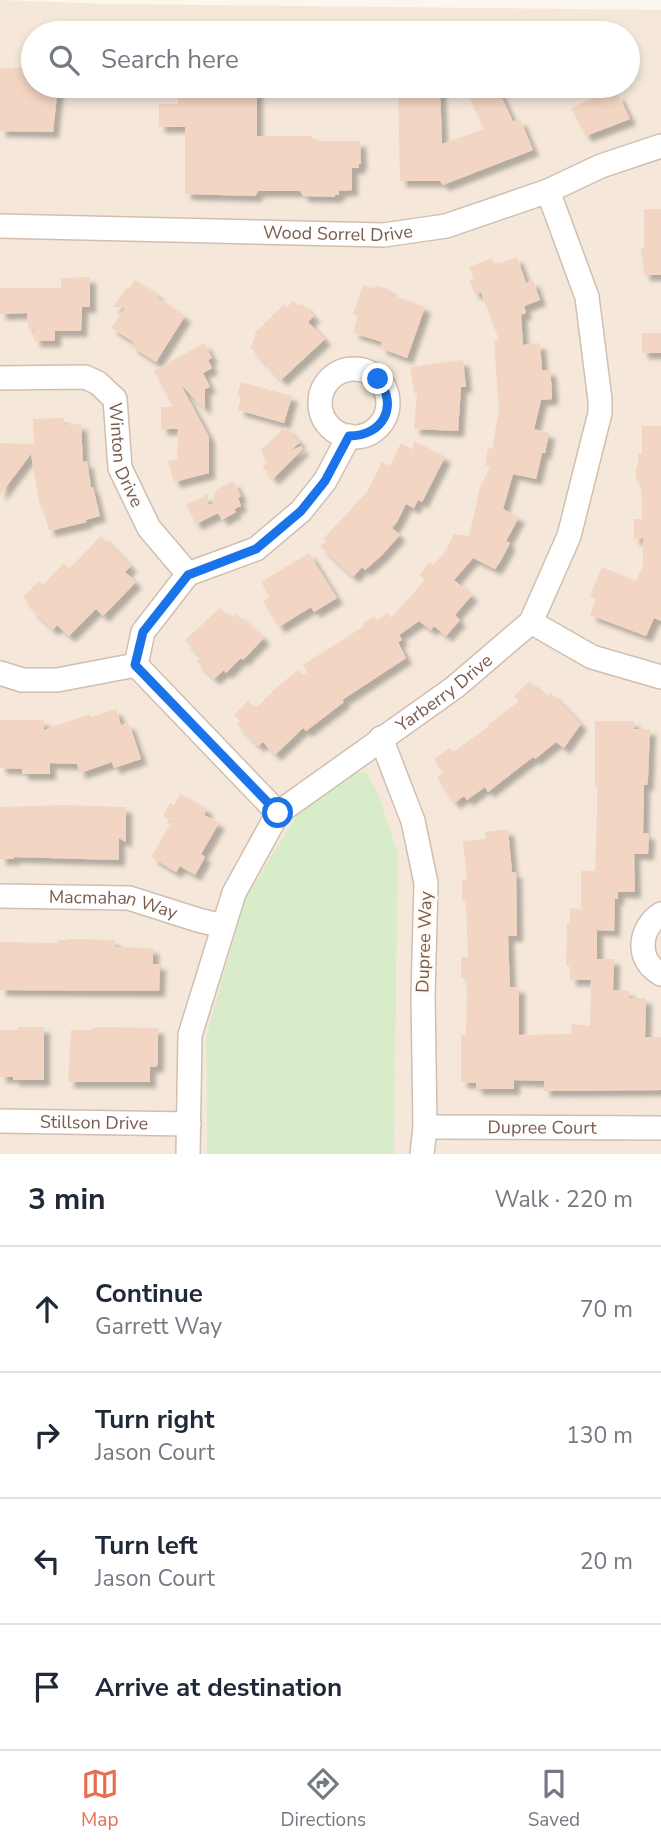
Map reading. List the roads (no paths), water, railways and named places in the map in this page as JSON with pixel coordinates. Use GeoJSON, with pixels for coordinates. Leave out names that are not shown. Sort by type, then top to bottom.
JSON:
{"type":"FeatureCollection","features":[{"type":"Feature","properties":{"kind":"street","name":"Wood Sorrel Drive"},"geometry":{"type":"LineString","coordinates":[[0,226],[384,235],[446,226],[548,191],[601,166],[661,146]]}},
{"type":"Feature","properties":{"kind":"street","name":"Yarberry Drive"},"geometry":{"type":"LineString","coordinates":[[188,1154],[190,1035],[233,893],[278,813],[455,687],[531,622],[569,536],[600,413],[587,297],[548,191]]}},
{"type":"Feature","properties":{"kind":"street","name":"Winton Drive"},"geometry":{"type":"LineString","coordinates":[[0,378],[85,377],[98,383],[115,399],[120,468],[149,528],[188,575]]}},
{"type":"Feature","properties":{"kind":"street"},"geometry":{"type":"LineString","coordinates":[[135,665],[143,632],[188,575],[256,549],[301,511],[325,481],[349,436]]}},
{"type":"Feature","properties":{"kind":"street"},"geometry":{"type":"LineString","coordinates":[[531,622],[592,657],[661,677]]}},
{"type":"Feature","properties":{"kind":"street"},"geometry":{"type":"LineString","coordinates":[[0,673],[22,680],[57,680],[135,665]]}},
{"type":"Feature","properties":{"kind":"street"},"geometry":{"type":"LineString","coordinates":[[135,665],[278,813]]}},
{"type":"Feature","properties":{"kind":"street","name":"Dupree Way"},"geometry":{"type":"LineString","coordinates":[[381,738],[413,821],[426,883],[423,995],[425,1127],[422,1154]]}},
{"type":"Feature","properties":{"kind":"street","name":"Macmahan Way"},"geometry":{"type":"LineString","coordinates":[[0,896],[129,898],[223,926]]}},
{"type":"Feature","properties":{"kind":"street"},"geometry":{"type":"LineString","coordinates":[[661,914],[651,922],[642,942],[649,963],[661,974]]}},
{"type":"Feature","properties":{"kind":"street","name":"Stillson Drive"},"geometry":{"type":"LineString","coordinates":[[0,1121],[188,1124]]}},
{"type":"Feature","properties":{"kind":"street","name":"Dupree Court"},"geometry":{"type":"LineString","coordinates":[[425,1127],[661,1128]]}}]}
